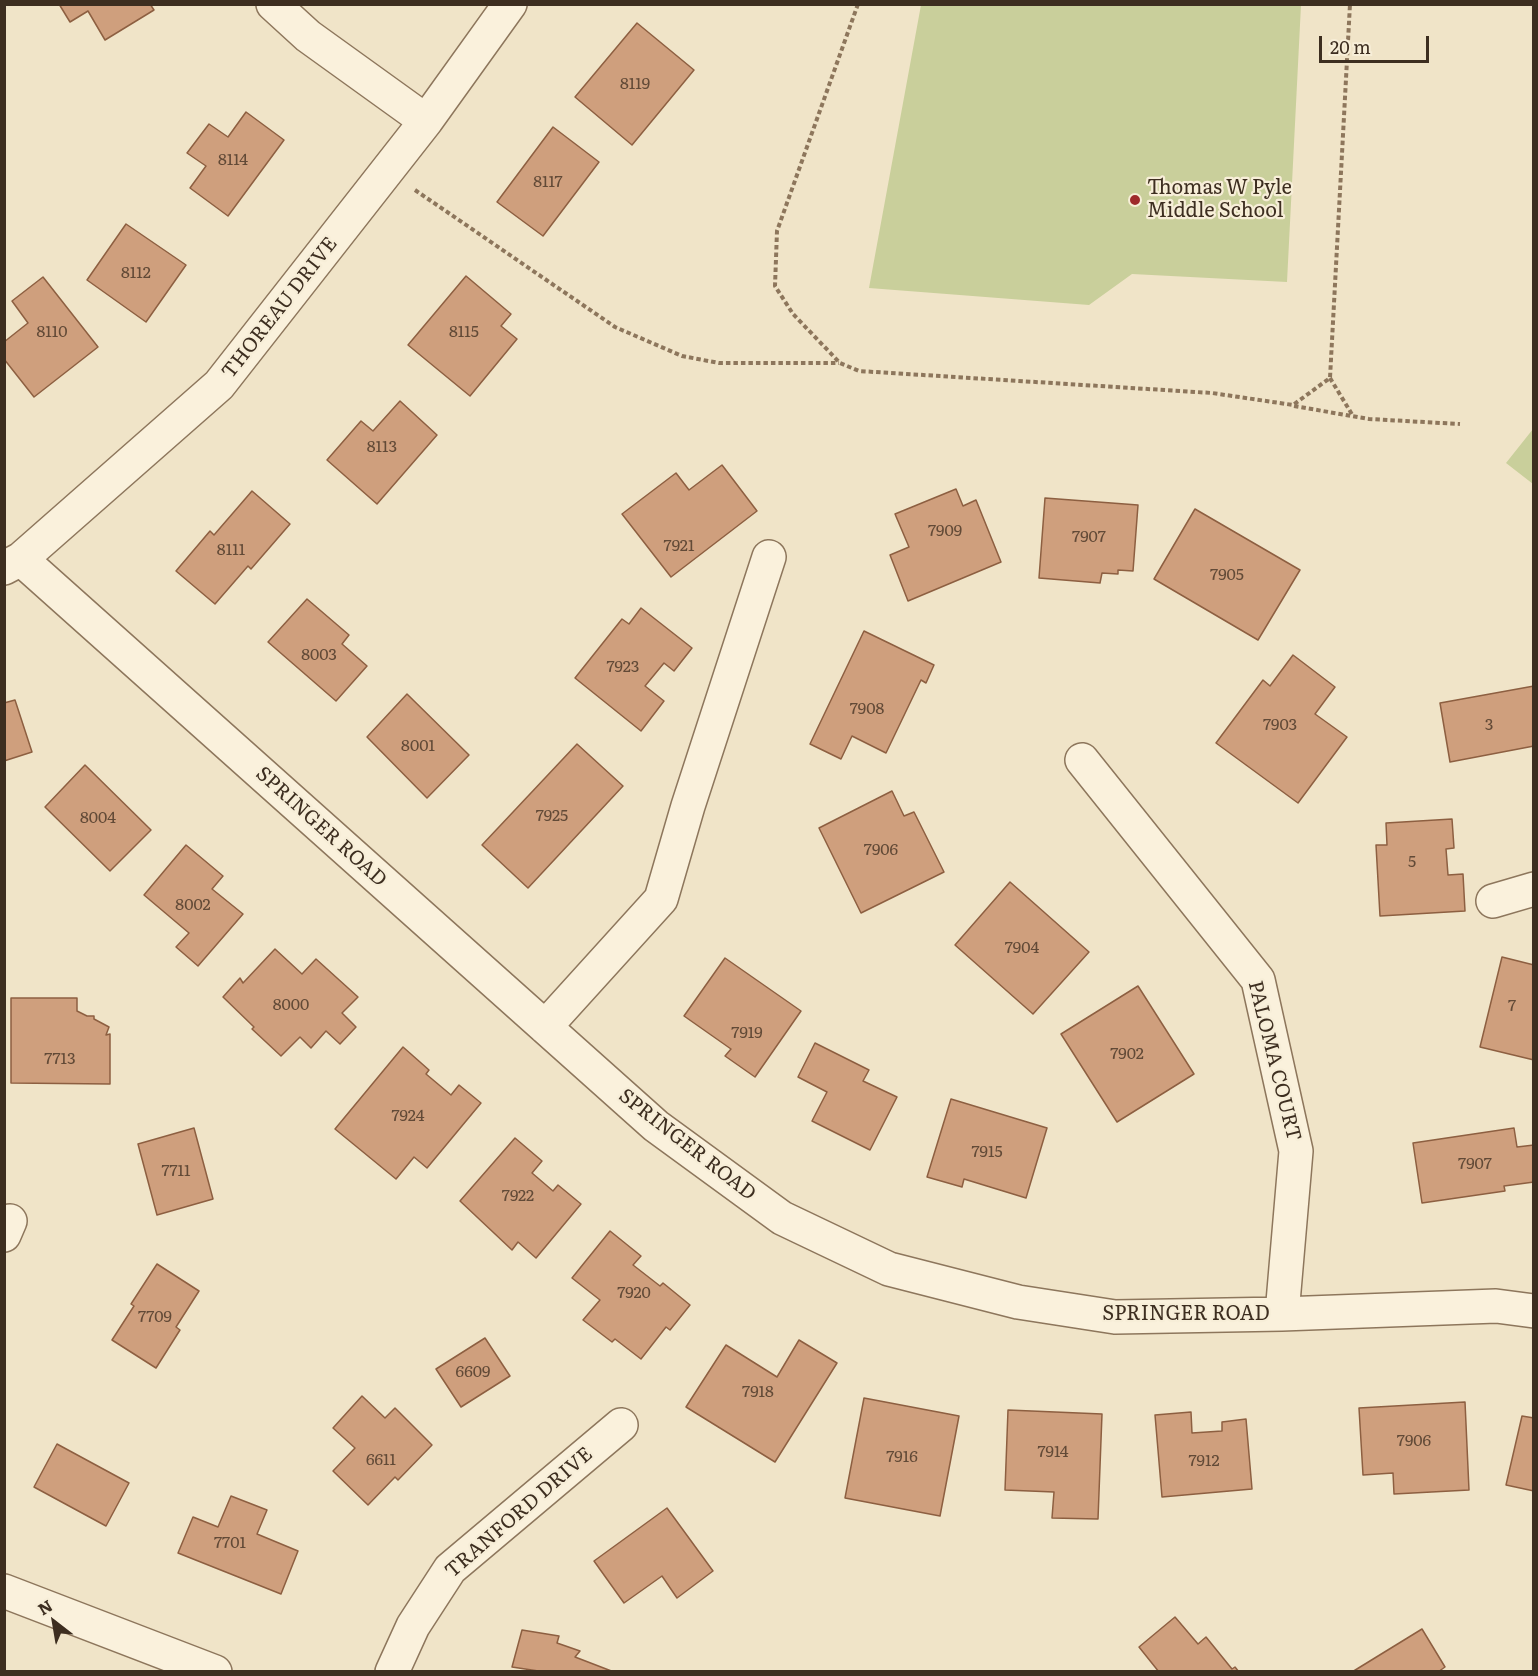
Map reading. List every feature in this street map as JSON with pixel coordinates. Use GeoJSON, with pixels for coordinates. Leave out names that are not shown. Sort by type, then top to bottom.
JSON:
{"type":"FeatureCollection","features":[{"type":"Feature","properties":{"kind":"street"},"geometry":{"type":"LineString","coordinates":[[273,4],[308,36],[426,121]]}},
{"type":"Feature","properties":{"kind":"street","name":"THOREAU DRIVE"},"geometry":{"type":"LineString","coordinates":[[13,563],[219,386],[426,121],[510,4]]}},
{"type":"Feature","properties":{"kind":"street"},"geometry":{"type":"LineString","coordinates":[[545,1027],[661,899],[769,557]]}},
{"type":"Feature","properties":{"kind":"street","name":"SPRINGER ROAD"},"geometry":{"type":"LineString","coordinates":[[13,563],[656,1126],[782,1218],[889,1269],[1018,1302],[1115,1317],[1282,1314],[1496,1306],[1533,1311]]}},
{"type":"Feature","properties":{"kind":"street","name":"PALOMA COURT"},"geometry":{"type":"LineString","coordinates":[[1082,760],[1258,980],[1296,1151],[1282,1314]]}},
{"type":"Feature","properties":{"kind":"street"},"geometry":{"type":"LineString","coordinates":[[1493,901],[1533,889]]}},
{"type":"Feature","properties":{"kind":"street","name":"TRANFORD DRIVE"},"geometry":{"type":"LineString","coordinates":[[392,1671],[413,1626],[450,1569],[621,1425]]}},
{"type":"Feature","properties":{"kind":"street"},"geometry":{"type":"LineString","coordinates":[[4,1591],[214,1671]]}},
{"type":"Feature","properties":{"kind":"path"},"geometry":{"type":"LineString","coordinates":[[840,363],[793,314],[775,286],[777,231],[858,4]]}},
{"type":"Feature","properties":{"kind":"path"},"geometry":{"type":"LineString","coordinates":[[1350,4],[1330,378],[1353,417]]}},
{"type":"Feature","properties":{"kind":"path"},"geometry":{"type":"LineString","coordinates":[[387,171],[615,327],[682,356],[719,363],[840,363],[859,371],[1212,393],[1353,417],[1460,424]]}},
{"type":"Feature","properties":{"kind":"path"},"geometry":{"type":"LineString","coordinates":[[1293,405],[1330,378]]}},
{"type":"Feature","properties":{"kind":"green space"},"geometry":{"type":"Polygon","coordinates":[[[921,5],[1301,5],[1287,282],[1132,274],[1089,305],[869,288],[921,5]]]}},
{"type":"Feature","properties":{"kind":"green space"},"geometry":{"type":"Polygon","coordinates":[[[1533,429],[1533,484],[1506,463],[1533,429]]]}},
{"type":"Feature","properties":{"kind":"building"},"geometry":{"type":"Polygon","coordinates":[[[59,4],[150,4],[154,10],[105,40],[88,11],[70,22],[59,4]]]}},
{"type":"Feature","properties":{"kind":"building"},"geometry":{"type":"Polygon","coordinates":[[[637,23],[694,70],[632,145],[575,97],[637,23]]]}},
{"type":"Feature","properties":{"kind":"building"},"geometry":{"type":"Polygon","coordinates":[[[246,112],[284,140],[228,216],[190,188],[206,166],[187,153],[209,124],[228,137],[246,112]]]}},
{"type":"Feature","properties":{"kind":"building"},"geometry":{"type":"Polygon","coordinates":[[[553,127],[599,162],[543,236],[497,202],[553,127]]]}},
{"type":"Feature","properties":{"kind":"building"},"geometry":{"type":"Polygon","coordinates":[[[126,224],[186,265],[146,322],[87,280],[126,224]]]}},
{"type":"Feature","properties":{"kind":"building"},"geometry":{"type":"Polygon","coordinates":[[[466,276],[511,314],[501,326],[517,339],[470,396],[408,345],[466,276]]]}},
{"type":"Feature","properties":{"kind":"building"},"geometry":{"type":"Polygon","coordinates":[[[43,277],[98,347],[34,397],[4,359],[4,342],[28,323],[12,301],[43,277]]]}},
{"type":"Feature","properties":{"kind":"building"},"geometry":{"type":"Polygon","coordinates":[[[400,401],[437,435],[377,504],[327,460],[361,421],[373,431],[400,401]]]}},
{"type":"Feature","properties":{"kind":"building"},"geometry":{"type":"Polygon","coordinates":[[[722,465],[757,511],[671,577],[622,514],[676,473],[689,490],[722,465]]]}},
{"type":"Feature","properties":{"kind":"building"},"geometry":{"type":"Polygon","coordinates":[[[956,489],[963,506],[976,500],[1001,562],[908,601],[890,555],[909,547],[895,514],[956,489]]]}},
{"type":"Feature","properties":{"kind":"building"},"geometry":{"type":"Polygon","coordinates":[[[252,491],[290,524],[251,569],[248,566],[215,604],[176,571],[210,531],[214,535],[252,491]]]}},
{"type":"Feature","properties":{"kind":"building"},"geometry":{"type":"Polygon","coordinates":[[[1045,498],[1138,505],[1133,571],[1118,570],[1118,574],[1102,573],[1100,583],[1039,578],[1045,498]]]}},
{"type":"Feature","properties":{"kind":"building"},"geometry":{"type":"Polygon","coordinates":[[[1195,509],[1300,570],[1258,640],[1154,579],[1195,509]]]}},
{"type":"Feature","properties":{"kind":"building"},"geometry":{"type":"Polygon","coordinates":[[[307,599],[349,635],[342,644],[367,666],[336,701],[268,642],[307,599]]]}},
{"type":"Feature","properties":{"kind":"building"},"geometry":{"type":"Polygon","coordinates":[[[641,608],[692,648],[674,671],[664,663],[645,686],[664,701],[641,731],[575,678],[622,619],[629,624],[641,608]]]}},
{"type":"Feature","properties":{"kind":"building"},"geometry":{"type":"Polygon","coordinates":[[[864,631],[934,665],[926,683],[921,680],[886,753],[852,736],[841,759],[810,744],[864,631]]]}},
{"type":"Feature","properties":{"kind":"building"},"geometry":{"type":"Polygon","coordinates":[[[1293,655],[1335,687],[1315,714],[1347,737],[1298,803],[1216,743],[1263,680],[1270,686],[1293,655]]]}},
{"type":"Feature","properties":{"kind":"building"},"geometry":{"type":"Polygon","coordinates":[[[1534,686],[1534,746],[1450,762],[1440,703],[1534,686]]]}},
{"type":"Feature","properties":{"kind":"building"},"geometry":{"type":"Polygon","coordinates":[[[407,694],[469,755],[427,798],[367,737],[407,694]]]}},
{"type":"Feature","properties":{"kind":"building"},"geometry":{"type":"Polygon","coordinates":[[[15,700],[32,752],[4,761],[4,703],[15,700]]]}},
{"type":"Feature","properties":{"kind":"building"},"geometry":{"type":"Polygon","coordinates":[[[577,744],[623,786],[528,888],[482,845],[577,744]]]}},
{"type":"Feature","properties":{"kind":"building"},"geometry":{"type":"Polygon","coordinates":[[[85,765],[151,830],[110,871],[45,807],[85,765]]]}},
{"type":"Feature","properties":{"kind":"building"},"geometry":{"type":"Polygon","coordinates":[[[892,791],[904,816],[914,812],[944,872],[861,913],[819,828],[892,791]]]}},
{"type":"Feature","properties":{"kind":"building"},"geometry":{"type":"Polygon","coordinates":[[[1452,819],[1454,848],[1446,849],[1448,875],[1463,874],[1465,911],[1380,916],[1376,845],[1387,845],[1386,823],[1452,819]]]}},
{"type":"Feature","properties":{"kind":"building"},"geometry":{"type":"Polygon","coordinates":[[[186,845],[223,876],[212,889],[243,914],[198,966],[176,947],[189,933],[144,895],[186,845]]]}},
{"type":"Feature","properties":{"kind":"building"},"geometry":{"type":"Polygon","coordinates":[[[1010,882],[1089,952],[1033,1014],[955,945],[1010,882]]]}},
{"type":"Feature","properties":{"kind":"building"},"geometry":{"type":"Polygon","coordinates":[[[275,949],[302,974],[316,959],[358,997],[342,1013],[356,1027],[340,1044],[326,1031],[311,1048],[300,1037],[281,1056],[223,997],[240,978],[243,983],[275,949]]]}},
{"type":"Feature","properties":{"kind":"building"},"geometry":{"type":"Polygon","coordinates":[[[1502,957],[1534,965],[1534,1060],[1480,1047],[1502,957]]]}},
{"type":"Feature","properties":{"kind":"building"},"geometry":{"type":"Polygon","coordinates":[[[725,958],[801,1011],[755,1077],[725,1056],[731,1049],[684,1016],[725,958]]]}},
{"type":"Feature","properties":{"kind":"building"},"geometry":{"type":"Polygon","coordinates":[[[1138,986],[1194,1074],[1117,1122],[1061,1034],[1138,986]]]}},
{"type":"Feature","properties":{"kind":"building"},"geometry":{"type":"Polygon","coordinates":[[[11,998],[77,998],[77,1011],[87,1016],[94,1016],[94,1019],[109,1027],[106,1035],[110,1034],[110,1084],[11,1083],[11,998]]]}},
{"type":"Feature","properties":{"kind":"building"},"geometry":{"type":"Polygon","coordinates":[[[815,1043],[869,1070],[863,1081],[897,1097],[870,1150],[812,1121],[827,1092],[798,1077],[815,1043]]]}},
{"type":"Feature","properties":{"kind":"building"},"geometry":{"type":"Polygon","coordinates":[[[403,1047],[429,1070],[426,1074],[451,1095],[459,1085],[481,1103],[427,1168],[414,1157],[396,1179],[335,1129],[403,1047]]]}},
{"type":"Feature","properties":{"kind":"building"},"geometry":{"type":"Polygon","coordinates":[[[951,1099],[1047,1128],[1026,1198],[964,1179],[962,1187],[927,1177],[951,1099]]]}},
{"type":"Feature","properties":{"kind":"building"},"geometry":{"type":"Polygon","coordinates":[[[194,1128],[213,1199],[157,1215],[138,1144],[194,1128]]]}},
{"type":"Feature","properties":{"kind":"building"},"geometry":{"type":"Polygon","coordinates":[[[1514,1128],[1517,1147],[1534,1145],[1534,1182],[1504,1186],[1505,1191],[1422,1203],[1413,1143],[1514,1128]]]}},
{"type":"Feature","properties":{"kind":"building"},"geometry":{"type":"Polygon","coordinates":[[[515,1138],[542,1161],[532,1173],[553,1191],[558,1185],[581,1204],[536,1258],[518,1242],[512,1250],[460,1201],[515,1138]]]}},
{"type":"Feature","properties":{"kind":"building"},"geometry":{"type":"Polygon","coordinates":[[[610,1231],[641,1256],[633,1265],[660,1286],[663,1283],[690,1305],[670,1330],[666,1327],[641,1359],[615,1339],[612,1342],[583,1320],[600,1300],[572,1278],[610,1231]]]}},
{"type":"Feature","properties":{"kind":"building"},"geometry":{"type":"Polygon","coordinates":[[[157,1264],[199,1291],[176,1327],[180,1330],[156,1368],[112,1340],[134,1306],[131,1304],[157,1264]]]}},
{"type":"Feature","properties":{"kind":"building"},"geometry":{"type":"Polygon","coordinates":[[[485,1338],[510,1376],[461,1407],[436,1369],[485,1338]]]}},
{"type":"Feature","properties":{"kind":"building"},"geometry":{"type":"Polygon","coordinates":[[[799,1340],[837,1363],[775,1462],[686,1407],[726,1345],[777,1377],[799,1340]]]}},
{"type":"Feature","properties":{"kind":"building"},"geometry":{"type":"Polygon","coordinates":[[[362,1396],[385,1418],[395,1408],[432,1445],[398,1480],[395,1477],[368,1505],[333,1471],[355,1448],[333,1428],[362,1396]]]}},
{"type":"Feature","properties":{"kind":"building"},"geometry":{"type":"Polygon","coordinates":[[[864,1398],[959,1416],[940,1516],[845,1498],[864,1398]]]}},
{"type":"Feature","properties":{"kind":"building"},"geometry":{"type":"Polygon","coordinates":[[[1465,1402],[1469,1490],[1394,1494],[1393,1473],[1363,1475],[1359,1408],[1465,1402]]]}},
{"type":"Feature","properties":{"kind":"building"},"geometry":{"type":"Polygon","coordinates":[[[1008,1410],[1102,1414],[1098,1519],[1052,1518],[1054,1492],[1005,1490],[1008,1410]]]}},
{"type":"Feature","properties":{"kind":"building"},"geometry":{"type":"Polygon","coordinates":[[[1191,1412],[1192,1433],[1222,1431],[1222,1422],[1246,1419],[1252,1489],[1162,1497],[1155,1415],[1191,1412]]]}},
{"type":"Feature","properties":{"kind":"building"},"geometry":{"type":"Polygon","coordinates":[[[1522,1416],[1534,1418],[1534,1491],[1506,1485],[1522,1416]]]}},
{"type":"Feature","properties":{"kind":"building"},"geometry":{"type":"Polygon","coordinates":[[[57,1444],[129,1483],[106,1526],[34,1487],[57,1444]]]}},
{"type":"Feature","properties":{"kind":"building"},"geometry":{"type":"Polygon","coordinates":[[[231,1496],[267,1510],[257,1534],[298,1551],[281,1594],[178,1553],[193,1517],[218,1527],[231,1496]]]}},
{"type":"Feature","properties":{"kind":"building"},"geometry":{"type":"Polygon","coordinates":[[[667,1508],[713,1571],[677,1598],[662,1576],[624,1603],[594,1561],[667,1508]]]}},
{"type":"Feature","properties":{"kind":"building"},"geometry":{"type":"Polygon","coordinates":[[[1175,1617],[1198,1644],[1206,1637],[1232,1669],[1235,1667],[1239,1672],[1159,1672],[1139,1647],[1175,1617]]]}},
{"type":"Feature","properties":{"kind":"building"},"geometry":{"type":"Polygon","coordinates":[[[1422,1629],[1445,1667],[1438,1672],[1352,1672],[1422,1629]]]}},
{"type":"Feature","properties":{"kind":"building"},"geometry":{"type":"Polygon","coordinates":[[[522,1630],[559,1636],[557,1643],[580,1651],[575,1657],[614,1672],[545,1672],[512,1667],[522,1630]]]}},
{"type":"Feature","properties":{"kind":"place","name":"Thomas W Pyle Middle School"},"geometry":{"type":"Point","coordinates":[1135,200]}}]}
